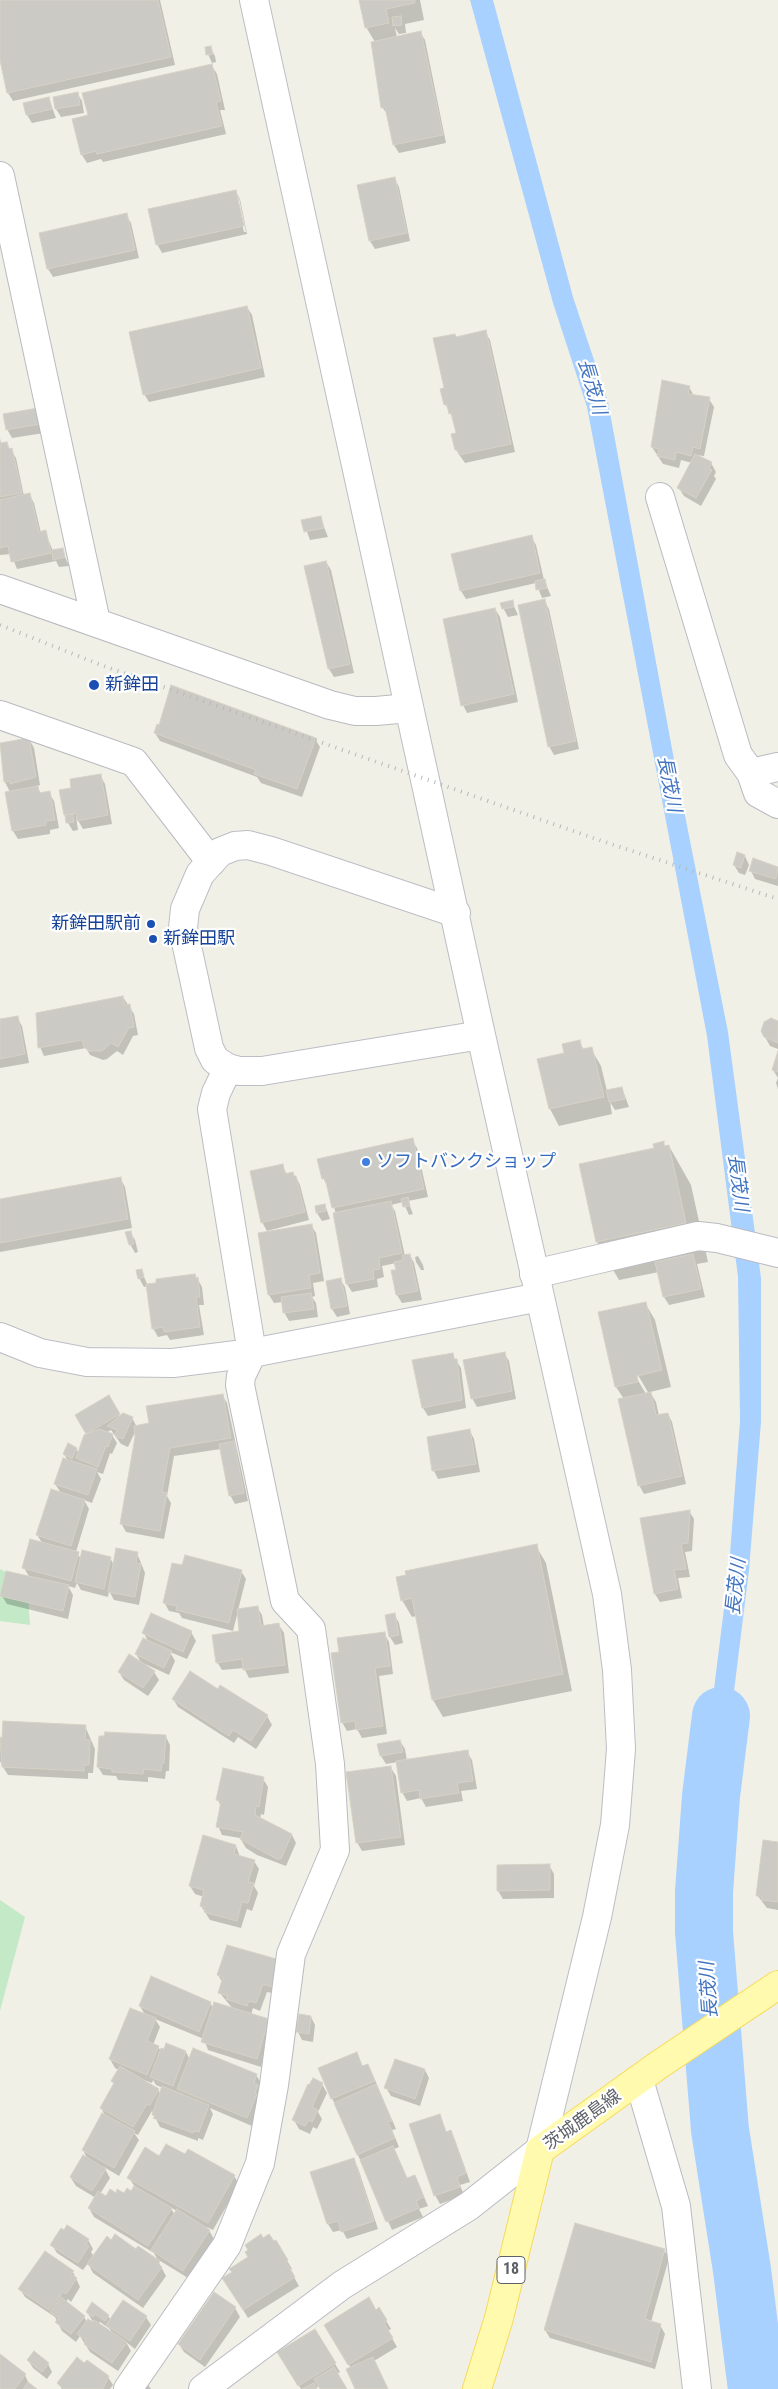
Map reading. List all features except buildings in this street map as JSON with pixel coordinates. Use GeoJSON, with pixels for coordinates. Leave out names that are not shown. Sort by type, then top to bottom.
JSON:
{"type":"FeatureCollection","features":[{"type":"Feature","properties":{"kind":"main road","name":"茨城鹿島線"},"geometry":{"type":"LineString","coordinates":[[477,2389],[499,2318],[540,2150],[649,2072],[778,1984]]}},
{"type":"Feature","properties":{"kind":"street"},"geometry":{"type":"LineString","coordinates":[[203,2389],[342,2286],[469,2206],[540,2150],[597,1918],[615,1825],[621,1749],[616,1670],[607,1594],[481,1035],[456,913],[409,708],[254,0]]}},
{"type":"Feature","properties":{"kind":"street"},"geometry":{"type":"LineString","coordinates":[[0,176],[96,622]]}},
{"type":"Feature","properties":{"kind":"street"},"geometry":{"type":"LineString","coordinates":[[660,497],[738,755],[751,773],[758,793],[778,804]]}},
{"type":"Feature","properties":{"kind":"street"},"geometry":{"type":"LineString","coordinates":[[0,589],[330,706],[355,711],[376,712],[409,708]]}},
{"type":"Feature","properties":{"kind":"street"},"geometry":{"type":"LineString","coordinates":[[0,715],[134,762],[211,862]]}},
{"type":"Feature","properties":{"kind":"street"},"geometry":{"type":"LineString","coordinates":[[751,773],[778,766]]}},
{"type":"Feature","properties":{"kind":"street"},"geometry":{"type":"LineString","coordinates":[[456,913],[271,851],[248,846],[235,846],[220,852],[200,874],[191,890],[184,909],[183,928],[208,1048],[215,1060],[228,1068],[239,1071],[262,1071],[481,1035]]}},
{"type":"Feature","properties":{"kind":"street"},"geometry":{"type":"LineString","coordinates":[[128,2389],[227,2245],[260,2163],[274,2085],[292,1954],[335,1850],[330,1764],[311,1629],[285,1601],[240,1385],[241,1376],[252,1353],[212,1109],[216,1093],[228,1068]]}},
{"type":"Feature","properties":{"kind":"street"},"geometry":{"type":"LineString","coordinates":[[0,1337],[40,1353],[87,1362],[173,1363],[252,1353],[537,1286],[698,1236],[717,1238],[778,1253]]}},
{"type":"Feature","properties":{"kind":"street"},"geometry":{"type":"LineString","coordinates":[[649,2072],[676,2206],[697,2389]]}},
{"type":"Feature","properties":{"kind":"green space"},"geometry":{"type":"Polygon","coordinates":[[[0,1569],[27,1583],[30,1625],[0,1621],[0,1569]]]}},
{"type":"Feature","properties":{"kind":"green space"},"geometry":{"type":"Polygon","coordinates":[[[0,1900],[25,1917],[0,2011],[0,1900]]]}},
{"type":"Feature","properties":{"kind":"water"},"geometry":{"type":"Polygon","coordinates":[[[470,0],[493,0],[573,297],[608,402],[675,765],[728,1032],[761,1278],[761,1422],[749,1570],[721,1796],[701,1794],[729,1568],[740,1421],[738,1277],[707,1036],[587,407],[553,303],[470,0]]]}},
{"type":"Feature","properties":{"kind":"waterway","name":"長茂川"},"geometry":{"type":"LineString","coordinates":[[721,1716],[711,1796],[704,1892],[704,1932],[720,2130],[742,2270],[757,2389]]}},
{"type":"Feature","properties":{"kind":"railway"},"geometry":{"type":"LineString","coordinates":[[0,625],[101,665],[599,840],[778,899]]}},
{"type":"Feature","properties":{"kind":"place","name":"新鉾田"},"geometry":{"type":"Point","coordinates":[94,685]}},
{"type":"Feature","properties":{"kind":"place","name":"新鉾田駅前"},"geometry":{"type":"Point","coordinates":[151,924]}},
{"type":"Feature","properties":{"kind":"place","name":"新鉾田駅"},"geometry":{"type":"Point","coordinates":[153,939]}},
{"type":"Feature","properties":{"kind":"place","name":"ソフトバンクショップ"},"geometry":{"type":"Point","coordinates":[366,1162]}}]}
